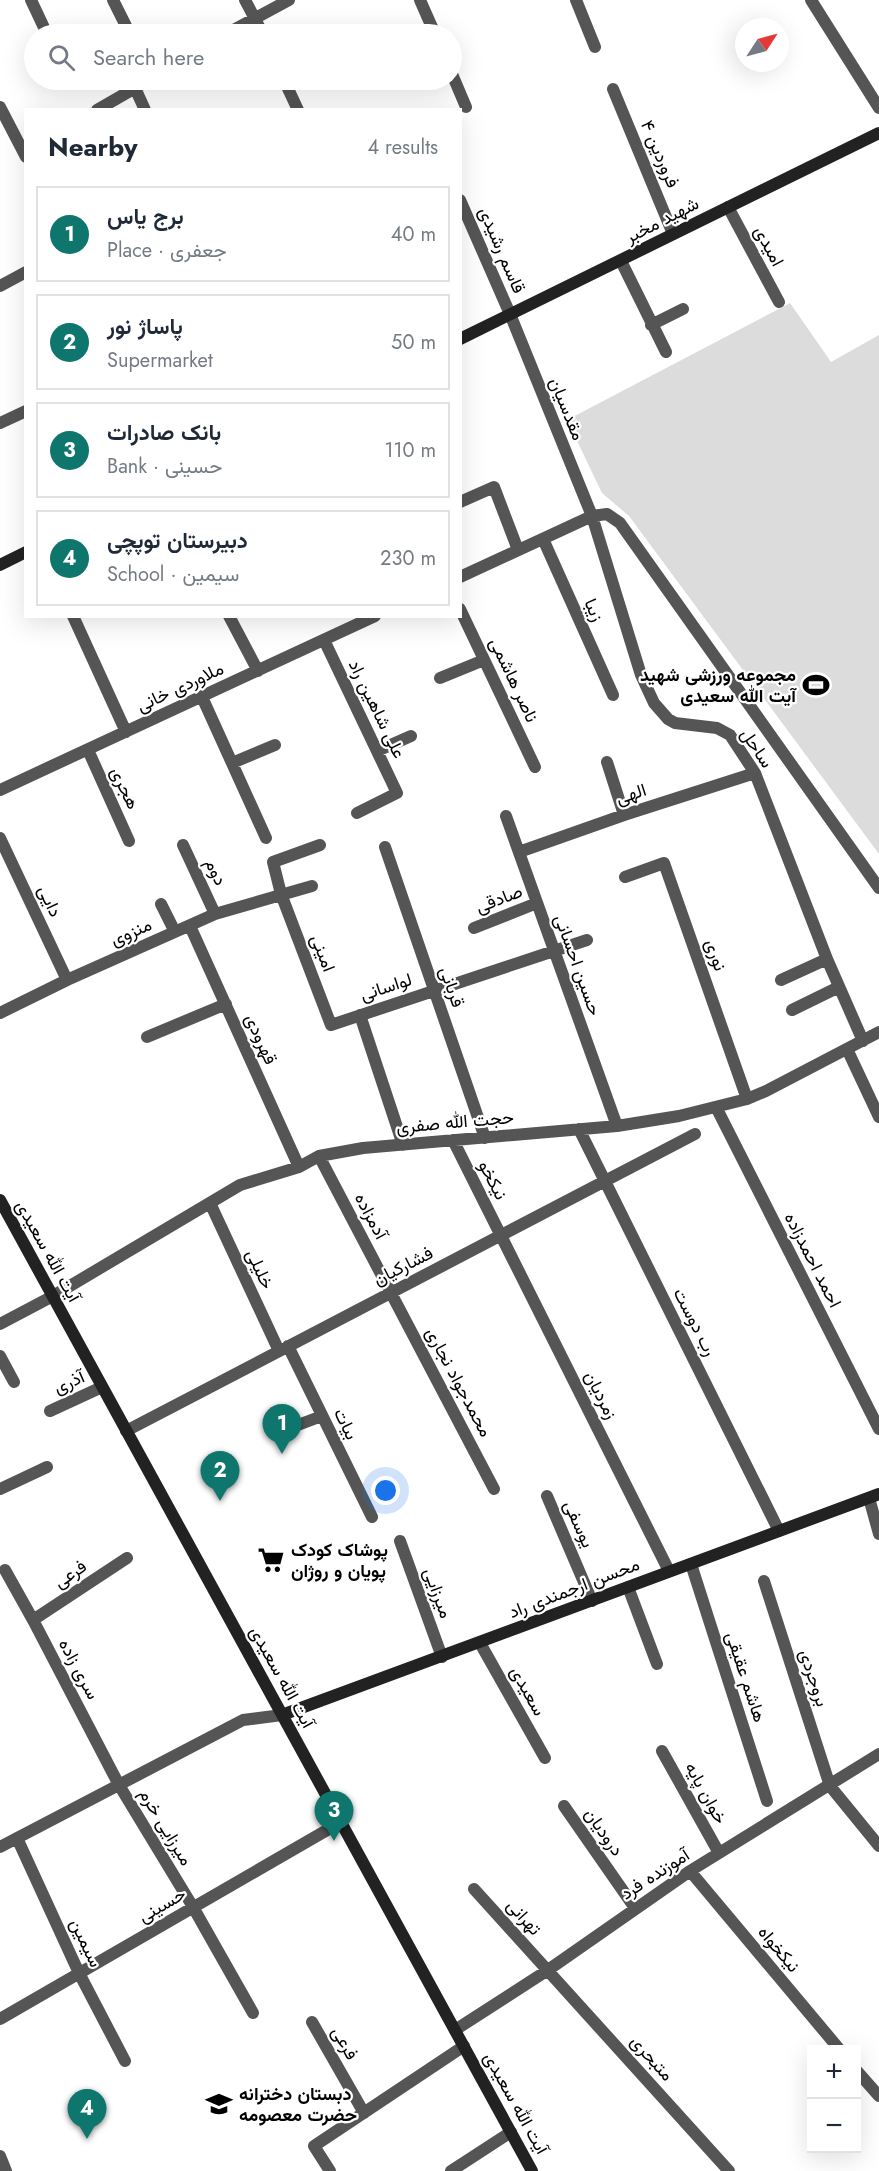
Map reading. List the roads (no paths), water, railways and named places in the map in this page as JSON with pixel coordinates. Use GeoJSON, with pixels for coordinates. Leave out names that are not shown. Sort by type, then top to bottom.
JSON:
{"type":"FeatureCollection","features":[{"type":"Feature","properties":{"kind":"main road","name":"شهید مخبر"},"geometry":{"type":"LineString","coordinates":[[462,338],[879,133]]}},
{"type":"Feature","properties":{"kind":"main road"},"geometry":{"type":"LineString","coordinates":[[0,565],[24,553]]}},
{"type":"Feature","properties":{"kind":"main road","name":"آیت الله سعیدی"},"geometry":{"type":"LineString","coordinates":[[0,1200],[532,2171]]}},
{"type":"Feature","properties":{"kind":"main road","name":"محسن ارجمندی راد"},"geometry":{"type":"LineString","coordinates":[[282,1715],[874,1496]]}},
{"type":"Feature","properties":{"kind":"street"},"geometry":{"type":"LineString","coordinates":[[31,0],[42,24]]}},
{"type":"Feature","properties":{"kind":"street"},"geometry":{"type":"LineString","coordinates":[[113,0],[125,24]]}},
{"type":"Feature","properties":{"kind":"street"},"geometry":{"type":"LineString","coordinates":[[245,0],[258,24]]}},
{"type":"Feature","properties":{"kind":"street"},"geometry":{"type":"LineString","coordinates":[[243,24],[289,0]]}},
{"type":"Feature","properties":{"kind":"street"},"geometry":{"type":"LineString","coordinates":[[420,0],[431,24]]}},
{"type":"Feature","properties":{"kind":"street"},"geometry":{"type":"LineString","coordinates":[[576,0],[596,47]]}},
{"type":"Feature","properties":{"kind":"street"},"geometry":{"type":"LineString","coordinates":[[811,0],[879,108]]}},
{"type":"Feature","properties":{"kind":"street","name":"فروردین ۴"},"geometry":{"type":"LineString","coordinates":[[613,89],[673,234]]}},
{"type":"Feature","properties":{"kind":"street"},"geometry":{"type":"LineString","coordinates":[[100,108],[132,90]]}},
{"type":"Feature","properties":{"kind":"street"},"geometry":{"type":"LineString","coordinates":[[136,90],[144,108]]}},
{"type":"Feature","properties":{"kind":"street"},"geometry":{"type":"LineString","coordinates":[[289,90],[297,108]]}},
{"type":"Feature","properties":{"kind":"street"},"geometry":{"type":"LineString","coordinates":[[459,90],[466,107]]}},
{"type":"Feature","properties":{"kind":"street"},"geometry":{"type":"LineString","coordinates":[[0,107],[24,151]]}},
{"type":"Feature","properties":{"kind":"street","name":"قاسم رشیدی"},"geometry":{"type":"LineString","coordinates":[[462,205],[510,314]]}},
{"type":"Feature","properties":{"kind":"street","name":"امیدی"},"geometry":{"type":"LineString","coordinates":[[728,207],[778,302]]}},
{"type":"Feature","properties":{"kind":"street"},"geometry":{"type":"LineString","coordinates":[[621,261],[666,352]]}},
{"type":"Feature","properties":{"kind":"street"},"geometry":{"type":"LineString","coordinates":[[0,286],[24,273]]}},
{"type":"Feature","properties":{"kind":"street"},"geometry":{"type":"LineString","coordinates":[[651,325],[683,309]]}},
{"type":"Feature","properties":{"kind":"street","name":"مقدسیان"},"geometry":{"type":"LineString","coordinates":[[510,314],[592,516]]}},
{"type":"Feature","properties":{"kind":"street"},"geometry":{"type":"LineString","coordinates":[[0,423],[24,412]]}},
{"type":"Feature","properties":{"kind":"street"},"geometry":{"type":"LineString","coordinates":[[462,501],[494,487],[518,550]]}},
{"type":"Feature","properties":{"kind":"street"},"geometry":{"type":"LineString","coordinates":[[462,576],[592,516],[608,514],[620,523],[879,888]]}},
{"type":"Feature","properties":{"kind":"street","name":"ساحل"},"geometry":{"type":"LineString","coordinates":[[592,516],[641,675],[654,703],[668,719],[675,723],[717,728],[729,735],[755,773],[827,959],[863,1041]]}},
{"type":"Feature","properties":{"kind":"street","name":"زیبا"},"geometry":{"type":"LineString","coordinates":[[543,539],[613,695]]}},
{"type":"Feature","properties":{"kind":"street","name":"ناصر هاشمی"},"geometry":{"type":"LineString","coordinates":[[462,613],[536,767]]}},
{"type":"Feature","properties":{"kind":"street"},"geometry":{"type":"LineString","coordinates":[[74,618],[126,732]]}},
{"type":"Feature","properties":{"kind":"street"},"geometry":{"type":"LineString","coordinates":[[230,618],[258,671]]}},
{"type":"Feature","properties":{"kind":"street","name":"ملاوردی خانی"},"geometry":{"type":"LineString","coordinates":[[0,789],[369,618]]}},
{"type":"Feature","properties":{"kind":"street","name":"علی شاهین راد"},"geometry":{"type":"LineString","coordinates":[[324,640],[397,793],[357,813]]}},
{"type":"Feature","properties":{"kind":"street"},"geometry":{"type":"LineString","coordinates":[[440,678],[484,660]]}},
{"type":"Feature","properties":{"kind":"street"},"geometry":{"type":"LineString","coordinates":[[202,697],[266,838]]}},
{"type":"Feature","properties":{"kind":"street"},"geometry":{"type":"LineString","coordinates":[[377,751],[411,736]]}},
{"type":"Feature","properties":{"kind":"street"},"geometry":{"type":"LineString","coordinates":[[232,763],[275,745]]}},
{"type":"Feature","properties":{"kind":"street","name":"هجری"},"geometry":{"type":"LineString","coordinates":[[88,750],[129,841]]}},
{"type":"Feature","properties":{"kind":"street"},"geometry":{"type":"LineString","coordinates":[[606,762],[624,815]]}},
{"type":"Feature","properties":{"kind":"street","name":"الهی"},"geometry":{"type":"LineString","coordinates":[[519,852],[755,773]]}},
{"type":"Feature","properties":{"kind":"street","name":"حسین احسانی"},"geometry":{"type":"LineString","coordinates":[[506,816],[617,1126]]}},
{"type":"Feature","properties":{"kind":"street","name":"دایی"},"geometry":{"type":"LineString","coordinates":[[0,838],[67,980]]}},
{"type":"Feature","properties":{"kind":"street","name":"دوم"},"geometry":{"type":"LineString","coordinates":[[183,845],[215,914]]}},
{"type":"Feature","properties":{"kind":"street","name":"امینی"},"geometry":{"type":"LineString","coordinates":[[320,845],[273,862],[281,894],[331,1025]]}},
{"type":"Feature","properties":{"kind":"street","name":"قربانی"},"geometry":{"type":"LineString","coordinates":[[386,847],[485,1138]]}},
{"type":"Feature","properties":{"kind":"street","name":"نوری"},"geometry":{"type":"LineString","coordinates":[[625,877],[664,863],[747,1099]]}},
{"type":"Feature","properties":{"kind":"street","name":"منزوی"},"geometry":{"type":"LineString","coordinates":[[0,1013],[67,980],[215,914],[312,886]]}},
{"type":"Feature","properties":{"kind":"street","name":"صادقی"},"geometry":{"type":"LineString","coordinates":[[474,928],[537,903]]}},
{"type":"Feature","properties":{"kind":"street"},"geometry":{"type":"LineString","coordinates":[[161,904],[175,932]]}},
{"type":"Feature","properties":{"kind":"street","name":"قهرودی"},"geometry":{"type":"LineString","coordinates":[[190,926],[299,1167]]}},
{"type":"Feature","properties":{"kind":"street","name":"لواسانی"},"geometry":{"type":"LineString","coordinates":[[331,1025],[587,940]]}},
{"type":"Feature","properties":{"kind":"street"},"geometry":{"type":"LineString","coordinates":[[781,980],[827,959]]}},
{"type":"Feature","properties":{"kind":"street"},"geometry":{"type":"LineString","coordinates":[[792,1010],[839,987]]}},
{"type":"Feature","properties":{"kind":"street"},"geometry":{"type":"LineString","coordinates":[[147,1037],[226,1004]]}},
{"type":"Feature","properties":{"kind":"street"},"geometry":{"type":"LineString","coordinates":[[360,1015],[403,1145]]}},
{"type":"Feature","properties":{"kind":"street","name":"حجت الله صفری"},"geometry":{"type":"LineString","coordinates":[[0,1324],[52,1296],[240,1185],[299,1167],[319,1156],[363,1148],[617,1126],[679,1116],[747,1099],[879,1032]]}},
{"type":"Feature","properties":{"kind":"street"},"geometry":{"type":"LineString","coordinates":[[847,1049],[879,1117]]}},
{"type":"Feature","properties":{"kind":"street","name":"احمد احمدزاده"},"geometry":{"type":"LineString","coordinates":[[716,1107],[879,1429]]}},
{"type":"Feature","properties":{"kind":"street","name":"رب دوست"},"geometry":{"type":"LineString","coordinates":[[579,1129],[779,1531]]}},
{"type":"Feature","properties":{"kind":"street","name":"فشارکیان"},"geometry":{"type":"LineString","coordinates":[[126,1431],[695,1134]]}},
{"type":"Feature","properties":{"kind":"street","name":"نیکخو"},"geometry":{"type":"LineString","coordinates":[[453,1140],[501,1236]]}},
{"type":"Feature","properties":{"kind":"street","name":"آدمزاده"},"geometry":{"type":"LineString","coordinates":[[319,1156],[391,1293]]}},
{"type":"Feature","properties":{"kind":"street","name":"خلیلی"},"geometry":{"type":"LineString","coordinates":[[210,1203],[283,1349]]}},
{"type":"Feature","properties":{"kind":"street","name":"زمردیان"},"geometry":{"type":"LineString","coordinates":[[501,1236],[669,1571]]}},
{"type":"Feature","properties":{"kind":"street","name":"محمدجواد نجاری"},"geometry":{"type":"LineString","coordinates":[[391,1293],[494,1489]]}},
{"type":"Feature","properties":{"kind":"street","name":"بیات"},"geometry":{"type":"LineString","coordinates":[[283,1349],[322,1416],[372,1517]]}},
{"type":"Feature","properties":{"kind":"street"},"geometry":{"type":"LineString","coordinates":[[0,1356],[14,1382]]}},
{"type":"Feature","properties":{"kind":"street","name":"آذری"},"geometry":{"type":"LineString","coordinates":[[50,1411],[102,1387]]}},
{"type":"Feature","properties":{"kind":"street"},"geometry":{"type":"LineString","coordinates":[[279,1432],[322,1416]]}},
{"type":"Feature","properties":{"kind":"street"},"geometry":{"type":"LineString","coordinates":[[0,1489],[47,1467]]}},
{"type":"Feature","properties":{"kind":"street","name":"یوسفی"},"geometry":{"type":"LineString","coordinates":[[546,1496],[592,1601]]}},
{"type":"Feature","properties":{"kind":"street"},"geometry":{"type":"LineString","coordinates":[[874,1496],[879,1534]]}},
{"type":"Feature","properties":{"kind":"street","name":"میرزایی"},"geometry":{"type":"LineString","coordinates":[[400,1541],[442,1657]]}},
{"type":"Feature","properties":{"kind":"street","name":"فرعی"},"geometry":{"type":"LineString","coordinates":[[33,1620],[127,1558]]}},
{"type":"Feature","properties":{"kind":"street","name":"هاشم عقیقی"},"geometry":{"type":"LineString","coordinates":[[691,1564],[767,1802]]}},
{"type":"Feature","properties":{"kind":"street","name":"سری زاده"},"geometry":{"type":"LineString","coordinates":[[5,1570],[119,1785]]}},
{"type":"Feature","properties":{"kind":"street","name":"بروجردی"},"geometry":{"type":"LineString","coordinates":[[764,1581],[830,1786]]}},
{"type":"Feature","properties":{"kind":"street"},"geometry":{"type":"LineString","coordinates":[[628,1587],[657,1664]]}},
{"type":"Feature","properties":{"kind":"street","name":"سعیدی"},"geometry":{"type":"LineString","coordinates":[[480,1643],[545,1758]]}},
{"type":"Feature","properties":{"kind":"street"},"geometry":{"type":"LineString","coordinates":[[0,1847],[243,1720],[282,1715]]}},
{"type":"Feature","properties":{"kind":"street","name":"خوان پایه"},"geometry":{"type":"LineString","coordinates":[[662,1751],[719,1853]]}},
{"type":"Feature","properties":{"kind":"street","name":"آموزنده فرد"},"geometry":{"type":"LineString","coordinates":[[455,2030],[548,1970],[690,1871],[879,1754]]}},
{"type":"Feature","properties":{"kind":"street","name":"میرزایی خرم"},"geometry":{"type":"LineString","coordinates":[[119,1785],[193,1907],[253,2013]]}},
{"type":"Feature","properties":{"kind":"street"},"geometry":{"type":"LineString","coordinates":[[830,1786],[879,1846]]}},
{"type":"Feature","properties":{"kind":"street","name":"درودیان"},"geometry":{"type":"LineString","coordinates":[[564,1806],[635,1908]]}},
{"type":"Feature","properties":{"kind":"street","name":"حسینی"},"geometry":{"type":"LineString","coordinates":[[0,2019],[341,1822]]}},
{"type":"Feature","properties":{"kind":"street","name":"سیمین"},"geometry":{"type":"LineString","coordinates":[[17,1838],[80,1973],[125,2061]]}},
{"type":"Feature","properties":{"kind":"street","name":"نیکخواه"},"geometry":{"type":"LineString","coordinates":[[690,1871],[837,2045]]}},
{"type":"Feature","properties":{"kind":"street","name":"تهرانی"},"geometry":{"type":"LineString","coordinates":[[474,1889],[548,1970]]}},
{"type":"Feature","properties":{"kind":"street","name":"متبحری"},"geometry":{"type":"LineString","coordinates":[[548,1970],[729,2171]]}},
{"type":"Feature","properties":{"kind":"street","name":"فرعی"},"geometry":{"type":"LineString","coordinates":[[312,2022],[364,2113]]}},
{"type":"Feature","properties":{"kind":"street"},"geometry":{"type":"LineString","coordinates":[[330,2171],[314,2146],[464,2046]]}},
{"type":"Feature","properties":{"kind":"street"},"geometry":{"type":"LineString","coordinates":[[861,2076],[879,2096]]}},
{"type":"Feature","properties":{"kind":"street"},"geometry":{"type":"LineString","coordinates":[[451,2171],[511,2132]]}},
{"type":"Feature","properties":{"kind":"street"},"geometry":{"type":"LineString","coordinates":[[0,2156],[6,2171]]}},
{"type":"Feature","properties":{"kind":"place","name":"مجموعه ورزشی شهید آیت‌ الله سعیدی"},"geometry":{"type":"Point","coordinates":[816,685]}},
{"type":"Feature","properties":{"kind":"place","name":"برج یاس"},"geometry":{"type":"Point","coordinates":[282,1454]}},
{"type":"Feature","properties":{"kind":"place","name":"پاساژ نور"},"geometry":{"type":"Point","coordinates":[220,1501]}},
{"type":"Feature","properties":{"kind":"place","name":"پوشاک کودک پویان و روژان"},"geometry":{"type":"Point","coordinates":[271,1560]}},
{"type":"Feature","properties":{"kind":"place","name":"بانک صادرات"},"geometry":{"type":"Point","coordinates":[334,1841]}},
{"type":"Feature","properties":{"kind":"place","name":"دبستان دخترانه حضرت معصومه"},"geometry":{"type":"Point","coordinates":[219,2104]}},
{"type":"Feature","properties":{"kind":"place","name":"دبیرستان توپچی"},"geometry":{"type":"Point","coordinates":[87,2139]}}]}
